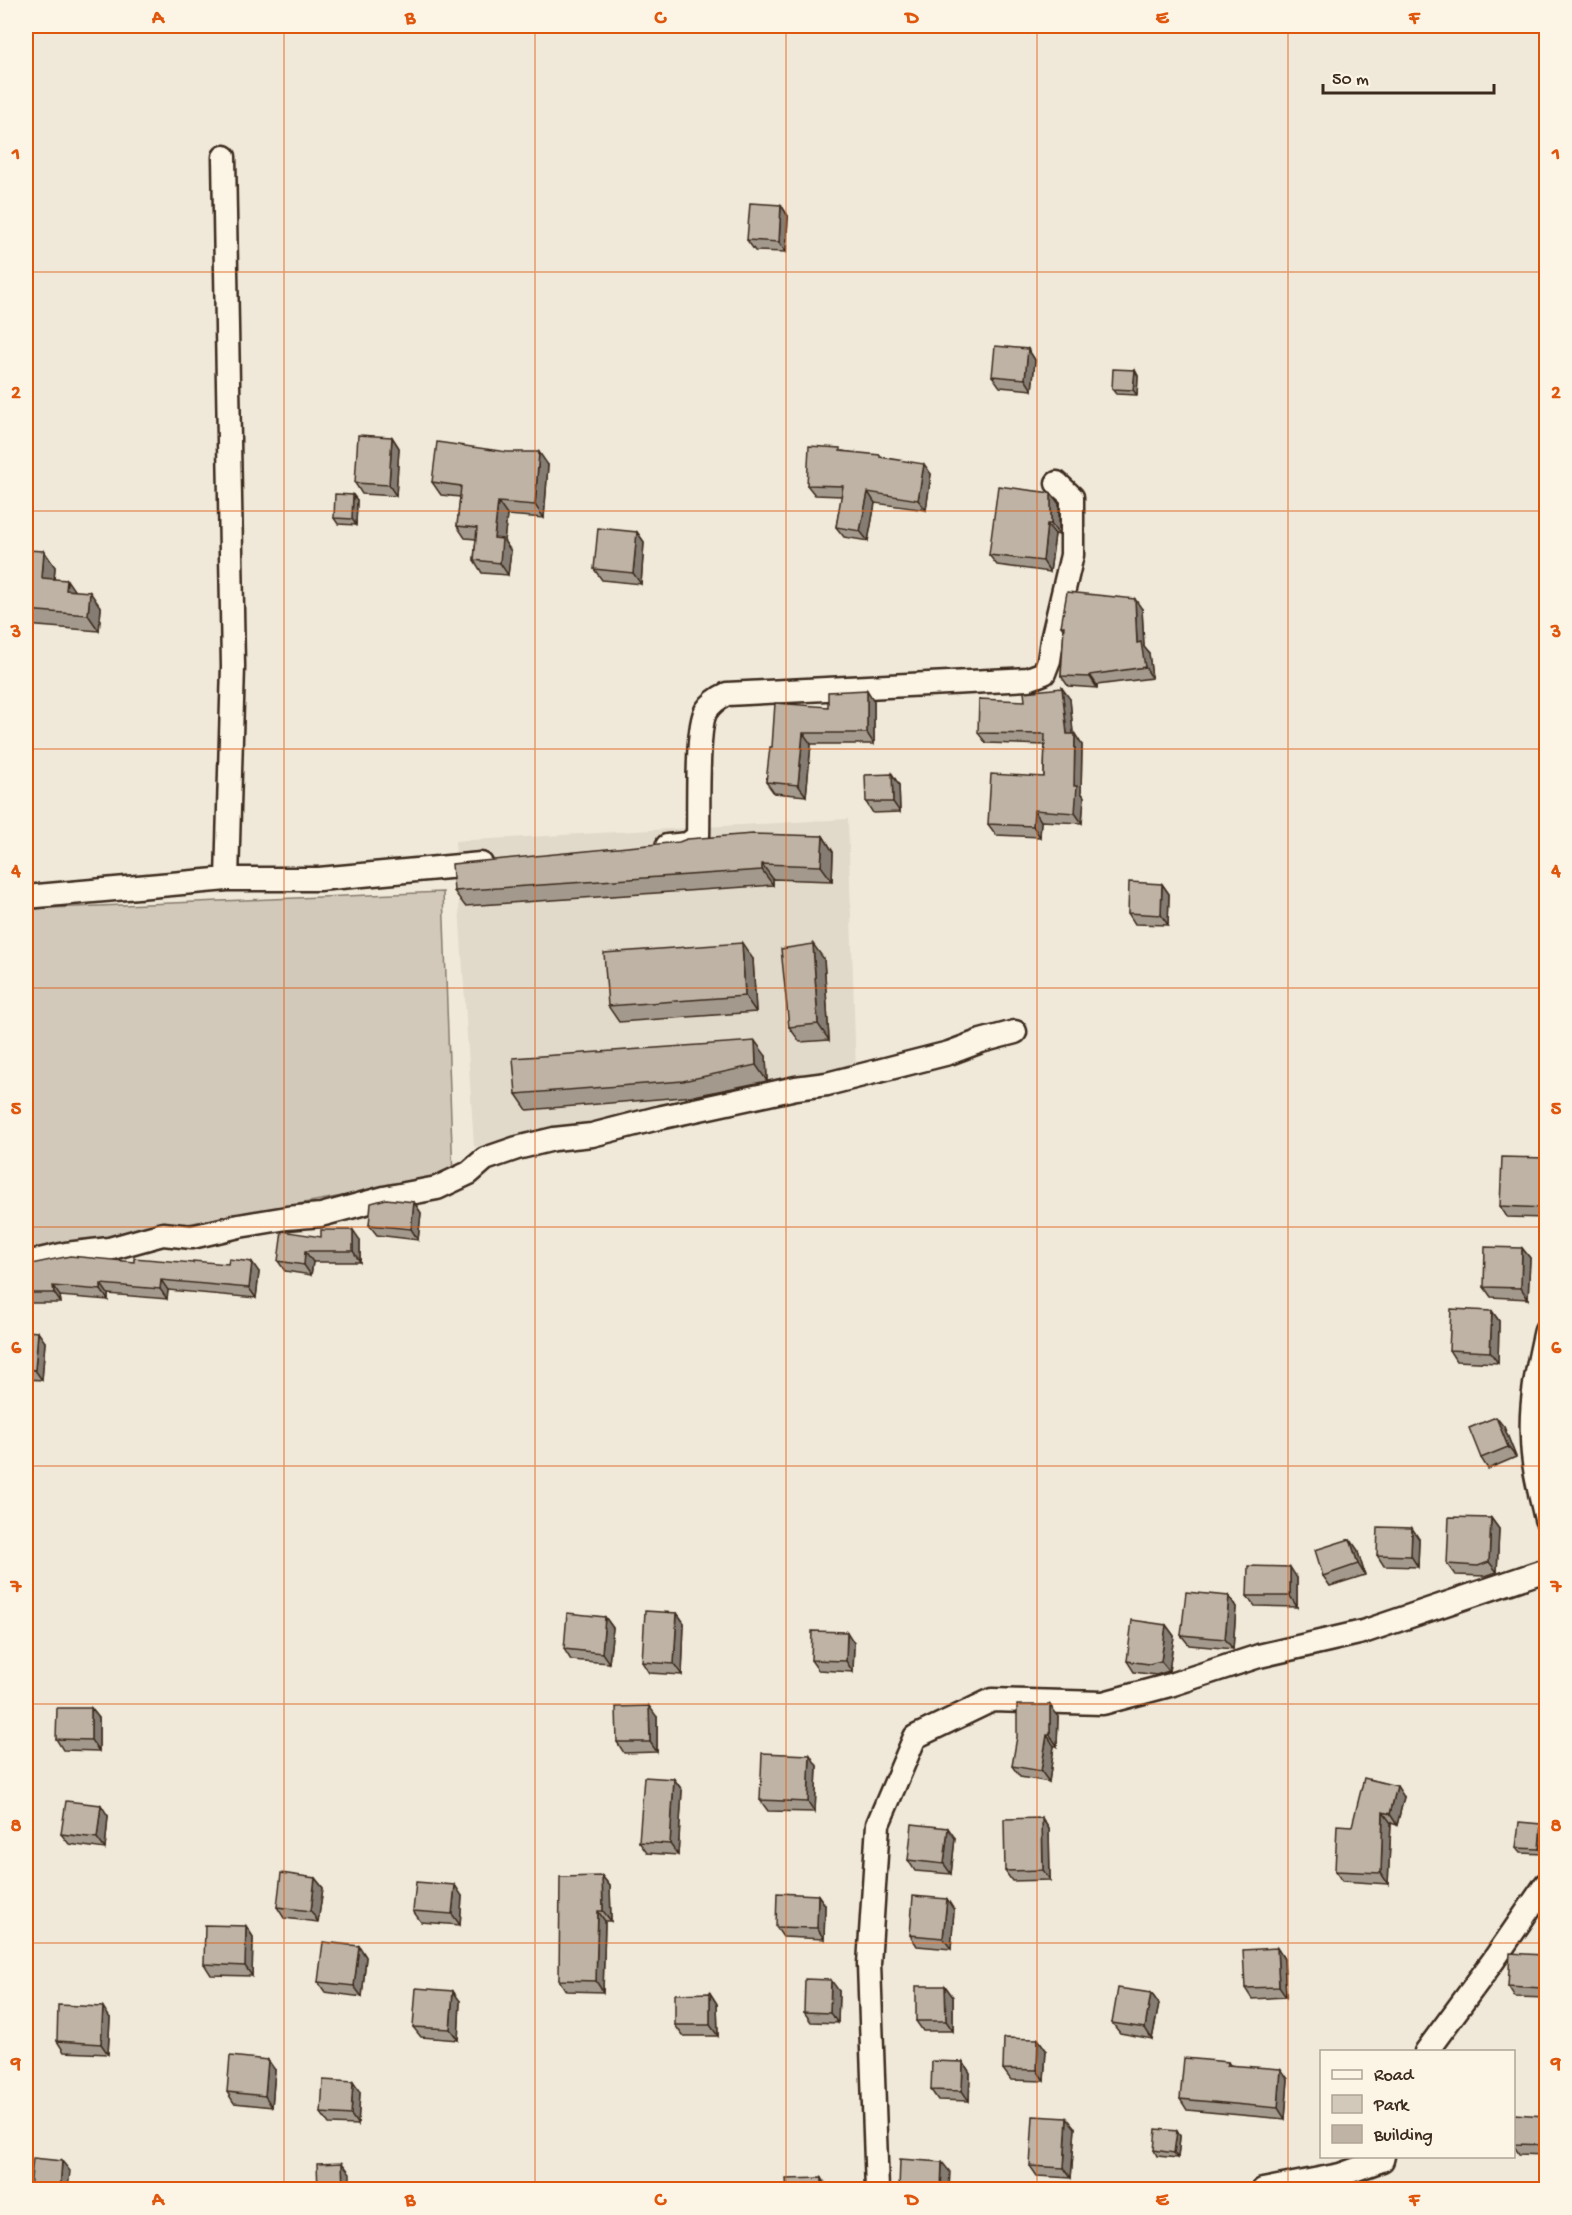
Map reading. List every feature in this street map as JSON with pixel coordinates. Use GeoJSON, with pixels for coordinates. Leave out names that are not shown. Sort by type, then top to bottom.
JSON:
{"type":"FeatureCollection","features":[{"type":"Feature","properties":{"kind":"street"},"geometry":{"type":"LineString","coordinates":[[224,157],[233,666],[227,879]]}},
{"type":"Feature","properties":{"kind":"street"},"geometry":{"type":"LineString","coordinates":[[643,848],[688,844],[699,836],[700,733],[705,713],[716,700],[728,694],[1028,679],[1044,673],[1049,660],[1072,555],[1072,497],[1057,483]]}},
{"type":"Feature","properties":{"kind":"street"},"geometry":{"type":"LineString","coordinates":[[26,897],[227,879],[319,879],[504,861]]}},
{"type":"Feature","properties":{"kind":"street"},"geometry":{"type":"LineString","coordinates":[[26,1263],[66,1254],[109,1249],[163,1234],[192,1238],[239,1226],[321,1215],[384,1198],[437,1188],[469,1173],[485,1159],[517,1148],[554,1139],[592,1136],[658,1118],[796,1088],[827,1084],[949,1053],[1015,1032]]}},
{"type":"Feature","properties":{"kind":"street"},"geometry":{"type":"LineString","coordinates":[[1546,1330],[1533,1398],[1532,1437],[1538,1486],[1546,1520]]}},
{"type":"Feature","properties":{"kind":"street"},"geometry":{"type":"LineString","coordinates":[[877,2190],[869,1964],[878,1824],[915,1737],[992,1701],[1103,1703],[1170,1686],[1259,1656],[1364,1632],[1546,1570]]}},
{"type":"Feature","properties":{"kind":"street"},"geometry":{"type":"LineString","coordinates":[[1427,2050],[1546,1884]]}},
{"type":"Feature","properties":{"kind":"street"},"geometry":{"type":"LineString","coordinates":[[1263,2190],[1340,2175],[1383,2158]]}},
{"type":"Feature","properties":{"kind":"shaded area"},"geometry":{"type":"Polygon","coordinates":[[[848,819],[856,1073],[474,1147],[455,841],[848,819]]]}},
{"type":"Feature","properties":{"kind":"green space"},"geometry":{"type":"Polygon","coordinates":[[[443,892],[453,1176],[26,1253],[26,909],[443,892]]]}},
{"type":"Feature","properties":{"kind":"building"},"geometry":{"type":"Polygon","coordinates":[[[750,203],[781,205],[779,242],[747,240],[750,203]]]}},
{"type":"Feature","properties":{"kind":"building"},"geometry":{"type":"Polygon","coordinates":[[[995,346],[1028,349],[1025,379],[992,376],[995,346]]]}},
{"type":"Feature","properties":{"kind":"building"},"geometry":{"type":"Polygon","coordinates":[[[1113,369],[1135,370],[1133,390],[1112,389],[1113,369]]]}},
{"type":"Feature","properties":{"kind":"building"},"geometry":{"type":"Polygon","coordinates":[[[358,435],[392,437],[389,485],[355,483],[358,435]]]}},
{"type":"Feature","properties":{"kind":"building"},"geometry":{"type":"Polygon","coordinates":[[[437,442],[507,452],[539,452],[535,505],[498,502],[494,538],[502,539],[500,563],[474,560],[477,528],[457,526],[461,486],[432,482],[437,442]]]}},
{"type":"Feature","properties":{"kind":"building"},"geometry":{"type":"Polygon","coordinates":[[[809,446],[840,448],[840,451],[880,455],[880,457],[924,464],[918,500],[868,492],[860,531],[836,527],[843,486],[807,485],[809,446]]]}},
{"type":"Feature","properties":{"kind":"building"},"geometry":{"type":"Polygon","coordinates":[[[998,486],[1051,493],[1051,524],[1047,524],[1043,561],[989,555],[998,486]]]}},
{"type":"Feature","properties":{"kind":"building"},"geometry":{"type":"Polygon","coordinates":[[[335,494],[353,495],[352,519],[334,518],[335,494]]]}},
{"type":"Feature","properties":{"kind":"building"},"geometry":{"type":"Polygon","coordinates":[[[598,528],[637,532],[633,573],[594,569],[598,528]]]}},
{"type":"Feature","properties":{"kind":"building"},"geometry":{"type":"Polygon","coordinates":[[[26,550],[44,551],[42,578],[67,580],[66,590],[90,592],[88,615],[26,610],[26,550]]]}},
{"type":"Feature","properties":{"kind":"building"},"geometry":{"type":"Polygon","coordinates":[[[1067,592],[1135,599],[1137,643],[1141,642],[1145,667],[1090,675],[1090,677],[1061,676],[1064,626],[1061,626],[1067,592]]]}},
{"type":"Feature","properties":{"kind":"building"},"geometry":{"type":"Polygon","coordinates":[[[1062,688],[1067,734],[1075,734],[1074,786],[1077,786],[1075,813],[1034,810],[1033,826],[988,824],[991,774],[1044,777],[1045,734],[978,733],[979,699],[1025,701],[1024,692],[1062,688]]]}},
{"type":"Feature","properties":{"kind":"building"},"geometry":{"type":"Polygon","coordinates":[[[867,690],[867,733],[803,733],[798,785],[766,782],[770,747],[772,747],[775,703],[828,707],[828,692],[867,690]]]}},
{"type":"Feature","properties":{"kind":"building"},"geometry":{"type":"Polygon","coordinates":[[[892,774],[893,802],[866,802],[865,775],[892,774]]]}},
{"type":"Feature","properties":{"kind":"building"},"geometry":{"type":"Polygon","coordinates":[[[753,834],[823,836],[821,866],[762,864],[762,870],[454,891],[452,864],[753,834]]]}},
{"type":"Feature","properties":{"kind":"building"},"geometry":{"type":"Polygon","coordinates":[[[1129,882],[1162,884],[1161,915],[1128,913],[1129,882]]]}},
{"type":"Feature","properties":{"kind":"building"},"geometry":{"type":"Polygon","coordinates":[[[742,943],[745,996],[608,1006],[604,953],[742,943]]]}},
{"type":"Feature","properties":{"kind":"building"},"geometry":{"type":"Polygon","coordinates":[[[813,944],[818,1024],[789,1027],[781,949],[813,944]]]}},
{"type":"Feature","properties":{"kind":"building"},"geometry":{"type":"Polygon","coordinates":[[[755,1041],[756,1065],[683,1081],[516,1094],[513,1058],[755,1041]]]}},
{"type":"Feature","properties":{"kind":"building"},"geometry":{"type":"Polygon","coordinates":[[[1502,1157],[1546,1158],[1545,1208],[1500,1206],[1502,1157]]]}},
{"type":"Feature","properties":{"kind":"building"},"geometry":{"type":"Polygon","coordinates":[[[386,1199],[414,1202],[411,1229],[369,1225],[371,1203],[386,1199]]]}},
{"type":"Feature","properties":{"kind":"building"},"geometry":{"type":"Polygon","coordinates":[[[321,1230],[353,1230],[353,1251],[305,1251],[304,1265],[278,1261],[282,1231],[321,1237],[321,1230]]]}},
{"type":"Feature","properties":{"kind":"building"},"geometry":{"type":"Polygon","coordinates":[[[1485,1247],[1522,1248],[1521,1288],[1484,1287],[1485,1247]]]}},
{"type":"Feature","properties":{"kind":"building"},"geometry":{"type":"Polygon","coordinates":[[[70,1256],[134,1262],[134,1258],[193,1263],[193,1261],[228,1264],[229,1259],[252,1262],[249,1288],[161,1280],[160,1289],[101,1284],[101,1290],[53,1286],[54,1293],[26,1293],[26,1265],[70,1256]]]}},
{"type":"Feature","properties":{"kind":"building"},"geometry":{"type":"Polygon","coordinates":[[[1451,1309],[1492,1311],[1490,1352],[1449,1350],[1451,1309]]]}},
{"type":"Feature","properties":{"kind":"building"},"geometry":{"type":"Polygon","coordinates":[[[26,1331],[38,1332],[35,1370],[26,1369],[26,1331]]]}},
{"type":"Feature","properties":{"kind":"building"},"geometry":{"type":"Polygon","coordinates":[[[1496,1417],[1508,1447],[1481,1458],[1469,1428],[1496,1417]]]}},
{"type":"Feature","properties":{"kind":"building"},"geometry":{"type":"Polygon","coordinates":[[[1449,1517],[1491,1518],[1489,1562],[1478,1566],[1447,1564],[1449,1517]]]}},
{"type":"Feature","properties":{"kind":"building"},"geometry":{"type":"Polygon","coordinates":[[[1378,1527],[1412,1528],[1411,1556],[1377,1555],[1378,1527]]]}},
{"type":"Feature","properties":{"kind":"building"},"geometry":{"type":"Polygon","coordinates":[[[1350,1539],[1358,1564],[1323,1576],[1315,1550],[1350,1539]]]}},
{"type":"Feature","properties":{"kind":"building"},"geometry":{"type":"Polygon","coordinates":[[[1248,1566],[1290,1567],[1290,1596],[1247,1596],[1248,1566]]]}},
{"type":"Feature","properties":{"kind":"building"},"geometry":{"type":"Polygon","coordinates":[[[1186,1592],[1229,1596],[1225,1639],[1181,1635],[1186,1592]]]}},
{"type":"Feature","properties":{"kind":"building"},"geometry":{"type":"Polygon","coordinates":[[[645,1611],[677,1613],[674,1664],[642,1662],[645,1611]]]}},
{"type":"Feature","properties":{"kind":"building"},"geometry":{"type":"Polygon","coordinates":[[[567,1613],[605,1617],[602,1653],[564,1649],[567,1613]]]}},
{"type":"Feature","properties":{"kind":"building"},"geometry":{"type":"Polygon","coordinates":[[[1132,1620],[1166,1625],[1161,1661],[1149,1664],[1127,1661],[1132,1620]]]}},
{"type":"Feature","properties":{"kind":"building"},"geometry":{"type":"Polygon","coordinates":[[[812,1631],[847,1632],[846,1661],[811,1660],[812,1631]]]}},
{"type":"Feature","properties":{"kind":"building"},"geometry":{"type":"Polygon","coordinates":[[[1017,1705],[1050,1705],[1050,1735],[1047,1735],[1041,1771],[1012,1766],[1017,1737],[1017,1705]]]}},
{"type":"Feature","properties":{"kind":"building"},"geometry":{"type":"Polygon","coordinates":[[[649,1706],[650,1742],[617,1742],[616,1707],[649,1706]]]}},
{"type":"Feature","properties":{"kind":"building"},"geometry":{"type":"Polygon","coordinates":[[[57,1708],[91,1708],[91,1740],[56,1739],[57,1708]]]}},
{"type":"Feature","properties":{"kind":"building"},"geometry":{"type":"Polygon","coordinates":[[[762,1753],[810,1755],[808,1802],[760,1800],[762,1753]]]}},
{"type":"Feature","properties":{"kind":"building"},"geometry":{"type":"Polygon","coordinates":[[[644,1777],[674,1779],[670,1844],[639,1842],[644,1777]]]}},
{"type":"Feature","properties":{"kind":"building"},"geometry":{"type":"Polygon","coordinates":[[[1364,1778],[1397,1786],[1390,1814],[1383,1812],[1381,1873],[1335,1871],[1337,1825],[1352,1826],[1364,1778]]]}},
{"type":"Feature","properties":{"kind":"building"},"geometry":{"type":"Polygon","coordinates":[[[66,1801],[101,1805],[97,1838],[61,1834],[66,1801]]]}},
{"type":"Feature","properties":{"kind":"building"},"geometry":{"type":"Polygon","coordinates":[[[1042,1818],[1043,1870],[1005,1871],[1004,1819],[1042,1818]]]}},
{"type":"Feature","properties":{"kind":"building"},"geometry":{"type":"Polygon","coordinates":[[[1519,1822],[1541,1824],[1539,1849],[1516,1848],[1519,1822]]]}},
{"type":"Feature","properties":{"kind":"building"},"geometry":{"type":"Polygon","coordinates":[[[912,1824],[948,1828],[944,1864],[908,1860],[912,1824]]]}},
{"type":"Feature","properties":{"kind":"building"},"geometry":{"type":"Polygon","coordinates":[[[281,1873],[315,1878],[311,1911],[277,1907],[281,1873]]]}},
{"type":"Feature","properties":{"kind":"building"},"geometry":{"type":"Polygon","coordinates":[[[602,1876],[603,1911],[598,1911],[596,1981],[559,1980],[560,1877],[602,1876]]]}},
{"type":"Feature","properties":{"kind":"building"},"geometry":{"type":"Polygon","coordinates":[[[416,1882],[455,1885],[452,1914],[413,1911],[416,1882]]]}},
{"type":"Feature","properties":{"kind":"building"},"geometry":{"type":"Polygon","coordinates":[[[777,1893],[818,1895],[817,1928],[776,1927],[777,1893]]]}},
{"type":"Feature","properties":{"kind":"building"},"geometry":{"type":"Polygon","coordinates":[[[913,1896],[947,1899],[943,1938],[910,1935],[913,1896]]]}},
{"type":"Feature","properties":{"kind":"building"},"geometry":{"type":"Polygon","coordinates":[[[205,1925],[246,1926],[245,1966],[204,1964],[205,1925]]]}},
{"type":"Feature","properties":{"kind":"building"},"geometry":{"type":"Polygon","coordinates":[[[323,1942],[359,1946],[354,1986],[318,1982],[323,1942]]]}},
{"type":"Feature","properties":{"kind":"building"},"geometry":{"type":"Polygon","coordinates":[[[1277,1948],[1279,1987],[1245,1988],[1243,1950],[1277,1948]]]}},
{"type":"Feature","properties":{"kind":"building"},"geometry":{"type":"Polygon","coordinates":[[[1510,1953],[1543,1955],[1542,1988],[1508,1986],[1510,1953]]]}},
{"type":"Feature","properties":{"kind":"building"},"geometry":{"type":"Polygon","coordinates":[[[805,1979],[831,1980],[830,2013],[804,2012],[805,1979]]]}},
{"type":"Feature","properties":{"kind":"building"},"geometry":{"type":"Polygon","coordinates":[[[916,1986],[945,1986],[946,2021],[916,2021],[916,1986]]]}},
{"type":"Feature","properties":{"kind":"building"},"geometry":{"type":"Polygon","coordinates":[[[416,1988],[453,1991],[450,2029],[413,2027],[416,1988]]]}},
{"type":"Feature","properties":{"kind":"building"},"geometry":{"type":"Polygon","coordinates":[[[1118,1988],[1151,1993],[1145,2028],[1112,2023],[1118,1988]]]}},
{"type":"Feature","properties":{"kind":"building"},"geometry":{"type":"Polygon","coordinates":[[[710,1993],[710,2025],[675,2025],[675,1994],[710,1993]]]}},
{"type":"Feature","properties":{"kind":"building"},"geometry":{"type":"Polygon","coordinates":[[[58,2005],[103,2007],[101,2044],[57,2041],[58,2005]]]}},
{"type":"Feature","properties":{"kind":"building"},"geometry":{"type":"Polygon","coordinates":[[[1004,2038],[1038,2039],[1037,2070],[1003,2069],[1004,2038]]]}},
{"type":"Feature","properties":{"kind":"building"},"geometry":{"type":"Polygon","coordinates":[[[230,2056],[268,2060],[265,2096],[227,2092],[230,2056]]]}},
{"type":"Feature","properties":{"kind":"building"},"geometry":{"type":"Polygon","coordinates":[[[1184,2058],[1228,2062],[1227,2065],[1281,2069],[1278,2108],[1180,2099],[1184,2058]]]}},
{"type":"Feature","properties":{"kind":"building"},"geometry":{"type":"Polygon","coordinates":[[[932,2061],[963,2062],[962,2091],[931,2090],[932,2061]]]}},
{"type":"Feature","properties":{"kind":"building"},"geometry":{"type":"Polygon","coordinates":[[[323,2080],[353,2082],[351,2115],[321,2113],[323,2080]]]}},
{"type":"Feature","properties":{"kind":"building"},"geometry":{"type":"Polygon","coordinates":[[[1515,2114],[1546,2116],[1546,2145],[1515,2144],[1515,2114]]]}},
{"type":"Feature","properties":{"kind":"building"},"geometry":{"type":"Polygon","coordinates":[[[1033,2116],[1067,2118],[1064,2168],[1030,2166],[1033,2116]]]}},
{"type":"Feature","properties":{"kind":"building"},"geometry":{"type":"Polygon","coordinates":[[[1156,2129],[1177,2131],[1174,2153],[1154,2150],[1156,2129]]]}},
{"type":"Feature","properties":{"kind":"building"},"geometry":{"type":"Polygon","coordinates":[[[33,2158],[62,2161],[60,2190],[30,2190],[33,2158]]]}},
{"type":"Feature","properties":{"kind":"building"},"geometry":{"type":"Polygon","coordinates":[[[900,2159],[942,2162],[941,2190],[899,2190],[900,2159]]]}},
{"type":"Feature","properties":{"kind":"building"},"geometry":{"type":"Polygon","coordinates":[[[342,2163],[343,2190],[318,2190],[317,2164],[342,2163]]]}},
{"type":"Feature","properties":{"kind":"building"},"geometry":{"type":"Polygon","coordinates":[[[822,2178],[822,2190],[787,2190],[786,2179],[822,2178]]]}},
{"type":"Feature","properties":{"kind":"building"},"geometry":{"type":"Polygon","coordinates":[[[1540,2186],[1546,2186],[1546,2190],[1540,2190],[1540,2186]]]}},
{"type":"Feature","properties":{"kind":"building"},"geometry":{"type":"Polygon","coordinates":[[[683,2187],[724,2189],[683,2190],[683,2187]]]}}]}
